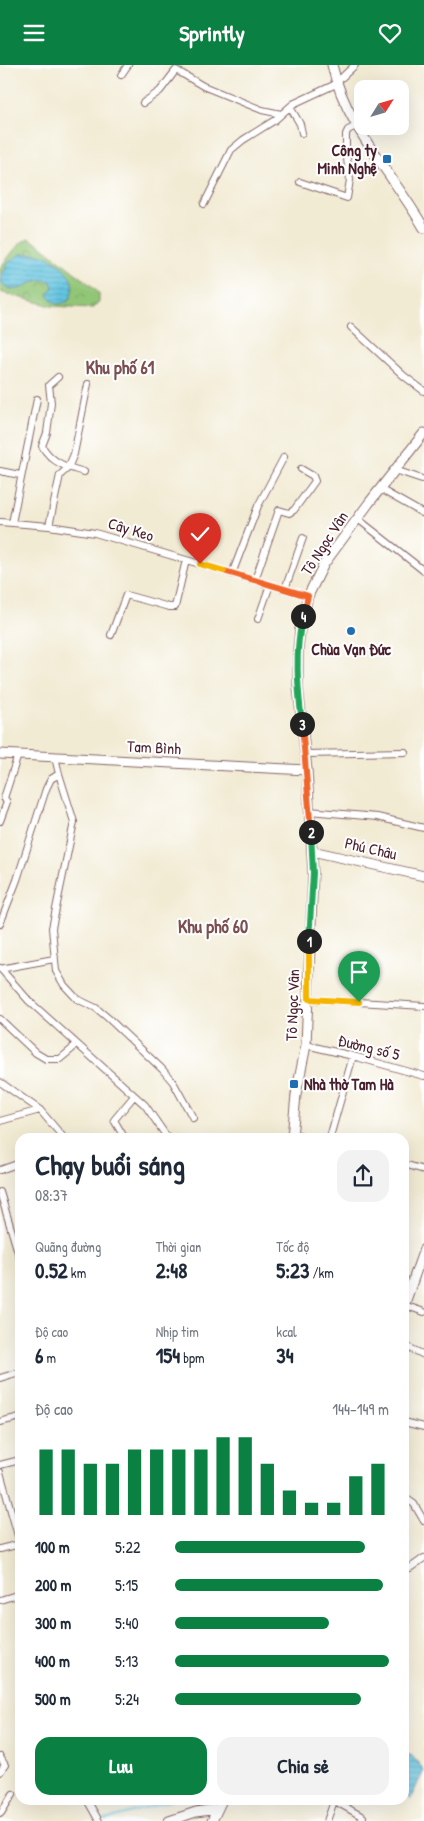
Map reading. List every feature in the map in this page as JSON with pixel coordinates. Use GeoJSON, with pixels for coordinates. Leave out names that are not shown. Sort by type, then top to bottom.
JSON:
{"type":"FeatureCollection","features":[{"type":"Feature","properties":{"kind":"main road"},"geometry":{"type":"LineString","coordinates":[[332,65],[336,84],[354,122]]}},
{"type":"Feature","properties":{"kind":"main road"},"geometry":{"type":"LineString","coordinates":[[362,135],[424,229]]}},
{"type":"Feature","properties":{"kind":"main road","name":"Tô Ngọc Vân"},"geometry":{"type":"LineString","coordinates":[[293,1133],[296,1095],[306,1045],[309,999],[312,851],[307,770],[298,687],[300,629],[308,596],[324,564],[424,433]]}},
{"type":"Feature","properties":{"kind":"main road","name":"Tam Bình"},"geometry":{"type":"LineString","coordinates":[[0,754],[307,770]]}},
{"type":"Feature","properties":{"kind":"main road","name":"Phú Châu"},"geometry":{"type":"LineString","coordinates":[[312,851],[424,875]]}},
{"type":"Feature","properties":{"kind":"main road"},"geometry":{"type":"LineString","coordinates":[[409,1291],[424,1249]]}},
{"type":"Feature","properties":{"kind":"main road"},"geometry":{"type":"LineString","coordinates":[[212,1821],[220,1805]]}},
{"type":"Feature","properties":{"kind":"main road"},"geometry":{"type":"LineString","coordinates":[[169,1821],[196,1812],[218,1809]]}},
{"type":"Feature","properties":{"kind":"street"},"geometry":{"type":"LineString","coordinates":[[121,75],[128,65]]}},
{"type":"Feature","properties":{"kind":"street"},"geometry":{"type":"LineString","coordinates":[[204,204],[231,150],[290,107],[336,84],[355,65]]}},
{"type":"Feature","properties":{"kind":"street"},"geometry":{"type":"LineString","coordinates":[[143,103],[160,91],[176,70],[202,86],[262,110],[281,114]]}},
{"type":"Feature","properties":{"kind":"street"},"geometry":{"type":"LineString","coordinates":[[290,107],[300,124],[302,133]]}},
{"type":"Feature","properties":{"kind":"street"},"geometry":{"type":"LineString","coordinates":[[300,182],[348,198],[350,180],[346,152],[346,134],[348,130],[354,127]]}},
{"type":"Feature","properties":{"kind":"street"},"geometry":{"type":"LineString","coordinates":[[351,327],[404,376],[424,391]]}},
{"type":"Feature","properties":{"kind":"street"},"geometry":{"type":"LineString","coordinates":[[58,377],[49,385],[51,403],[47,433],[42,446],[51,459],[59,465],[84,473]]}},
{"type":"Feature","properties":{"kind":"street"},"geometry":{"type":"LineString","coordinates":[[49,526],[60,475],[68,468],[74,455],[88,384]]}},
{"type":"Feature","properties":{"kind":"street"},"geometry":{"type":"LineString","coordinates":[[12,523],[36,399]]}},
{"type":"Feature","properties":{"kind":"street"},"geometry":{"type":"LineString","coordinates":[[232,574],[258,505],[284,457]]}},
{"type":"Feature","properties":{"kind":"street"},"geometry":{"type":"LineString","coordinates":[[255,580],[280,510],[289,513],[294,510],[315,481],[313,476],[301,469]]}},
{"type":"Feature","properties":{"kind":"street"},"geometry":{"type":"LineString","coordinates":[[395,470],[422,479]]}},
{"type":"Feature","properties":{"kind":"street"},"geometry":{"type":"LineString","coordinates":[[0,471],[20,475]]}},
{"type":"Feature","properties":{"kind":"street"},"geometry":{"type":"LineString","coordinates":[[380,489],[424,514]]}},
{"type":"Feature","properties":{"kind":"street"},"geometry":{"type":"LineString","coordinates":[[358,519],[424,571]]}},
{"type":"Feature","properties":{"kind":"street","name":"Cây Keo"},"geometry":{"type":"LineString","coordinates":[[0,522],[49,526],[95,533],[308,596]]}},
{"type":"Feature","properties":{"kind":"street"},"geometry":{"type":"LineString","coordinates":[[285,589],[302,538]]}},
{"type":"Feature","properties":{"kind":"street"},"geometry":{"type":"LineString","coordinates":[[111,635],[126,595],[175,607],[186,560]]}},
{"type":"Feature","properties":{"kind":"street"},"geometry":{"type":"LineString","coordinates":[[258,619],[270,585]]}},
{"type":"Feature","properties":{"kind":"street"},"geometry":{"type":"LineString","coordinates":[[305,753],[405,752]]}},
{"type":"Feature","properties":{"kind":"street"},"geometry":{"type":"LineString","coordinates":[[0,821],[7,802],[4,797],[18,755]]}},
{"type":"Feature","properties":{"kind":"street"},"geometry":{"type":"LineString","coordinates":[[55,757],[74,822],[52,928],[56,971],[77,999],[96,1008],[162,1069],[173,1082],[193,1118]]}},
{"type":"Feature","properties":{"kind":"street"},"geometry":{"type":"LineString","coordinates":[[0,924],[17,880],[46,789],[51,779],[59,773]]}},
{"type":"Feature","properties":{"kind":"street"},"geometry":{"type":"LineString","coordinates":[[309,811],[377,817],[424,828]]}},
{"type":"Feature","properties":{"kind":"street"},"geometry":{"type":"LineString","coordinates":[[0,969],[54,959]]}},
{"type":"Feature","properties":{"kind":"street"},"geometry":{"type":"LineString","coordinates":[[0,969],[29,1001],[145,1105],[164,1133]]}},
{"type":"Feature","properties":{"kind":"street"},"geometry":{"type":"LineString","coordinates":[[309,999],[424,1006]]}},
{"type":"Feature","properties":{"kind":"street"},"geometry":{"type":"LineString","coordinates":[[0,1019],[36,1053],[46,1059],[60,1059],[75,1043]]}},
{"type":"Feature","properties":{"kind":"street","name":"Đường số 5"},"geometry":{"type":"LineString","coordinates":[[306,1045],[424,1076]]}},
{"type":"Feature","properties":{"kind":"street"},"geometry":{"type":"LineString","coordinates":[[331,1133],[353,1056]]}},
{"type":"Feature","properties":{"kind":"street"},"geometry":{"type":"LineString","coordinates":[[0,1082],[40,1110],[60,1133]]}},
{"type":"Feature","properties":{"kind":"street"},"geometry":{"type":"LineString","coordinates":[[122,1133],[114,1120],[134,1096]]}},
{"type":"Feature","properties":{"kind":"street"},"geometry":{"type":"LineString","coordinates":[[0,1121],[40,1110]]}},
{"type":"Feature","properties":{"kind":"street"},"geometry":{"type":"LineString","coordinates":[[0,1170],[15,1165]]}},
{"type":"Feature","properties":{"kind":"street"},"geometry":{"type":"LineString","coordinates":[[409,1166],[424,1170]]}},
{"type":"Feature","properties":{"kind":"street"},"geometry":{"type":"LineString","coordinates":[[0,1192],[15,1237]]}},
{"type":"Feature","properties":{"kind":"street"},"geometry":{"type":"LineString","coordinates":[[409,1304],[424,1312]]}},
{"type":"Feature","properties":{"kind":"street"},"geometry":{"type":"LineString","coordinates":[[409,1348],[424,1355]]}},
{"type":"Feature","properties":{"kind":"street"},"geometry":{"type":"LineString","coordinates":[[0,1378],[15,1374]]}},
{"type":"Feature","properties":{"kind":"street"},"geometry":{"type":"LineString","coordinates":[[0,1422],[15,1418]]}},
{"type":"Feature","properties":{"kind":"street"},"geometry":{"type":"LineString","coordinates":[[409,1423],[424,1427]]}},
{"type":"Feature","properties":{"kind":"street"},"geometry":{"type":"LineString","coordinates":[[0,1465],[15,1460]]}},
{"type":"Feature","properties":{"kind":"street"},"geometry":{"type":"LineString","coordinates":[[0,1472],[15,1525]]}},
{"type":"Feature","properties":{"kind":"street"},"geometry":{"type":"LineString","coordinates":[[409,1501],[414,1505],[424,1521]]}},
{"type":"Feature","properties":{"kind":"street"},"geometry":{"type":"LineString","coordinates":[[0,1549],[15,1544]]}},
{"type":"Feature","properties":{"kind":"street"},"geometry":{"type":"LineString","coordinates":[[409,1567],[424,1558]]}},
{"type":"Feature","properties":{"kind":"street"},"geometry":{"type":"LineString","coordinates":[[0,1600],[15,1596]]}},
{"type":"Feature","properties":{"kind":"street"},"geometry":{"type":"LineString","coordinates":[[0,1757],[5,1765],[0,1772]]}},
{"type":"Feature","properties":{"kind":"street"},"geometry":{"type":"LineString","coordinates":[[3,1821],[1,1812],[13,1794]]}},
{"type":"Feature","properties":{"kind":"street"},"geometry":{"type":"LineString","coordinates":[[90,1805],[99,1821]]}},
{"type":"Feature","properties":{"kind":"street"},"geometry":{"type":"LineString","coordinates":[[327,1821],[332,1805]]}},
{"type":"Feature","properties":{"kind":"street"},"geometry":{"type":"LineString","coordinates":[[340,1805],[363,1817],[360,1821]]}},
{"type":"Feature","properties":{"kind":"green space"},"geometry":{"type":"Polygon","coordinates":[[[28,238],[39,244],[93,287],[99,294],[99,302],[93,308],[52,306],[0,292],[0,268],[18,245],[28,238]]]}},
{"type":"Feature","properties":{"kind":"water"},"geometry":{"type":"Polygon","coordinates":[[[20,254],[40,254],[61,266],[67,272],[73,286],[68,301],[59,304],[54,302],[48,294],[53,287],[51,282],[44,280],[38,280],[14,289],[8,288],[1,282],[1,275],[6,269],[6,265],[20,254]]]}},
{"type":"Feature","properties":{"kind":"water"},"geometry":{"type":"Polygon","coordinates":[[[409,1755],[411,1755],[424,1770],[410,1800],[409,1755]]]}},
{"type":"Feature","properties":{"kind":"waterway"},"geometry":{"type":"LineString","coordinates":[[105,1820],[156,1805]]}},
{"type":"Feature","properties":{"kind":"place","name":"Công ty Minh Nghệ"},"geometry":{"type":"Point","coordinates":[387,159]}},
{"type":"Feature","properties":{"kind":"place","name":"Chùa Vạn Đức"},"geometry":{"type":"Point","coordinates":[351,631]}},
{"type":"Feature","properties":{"kind":"place","name":"Nhà thờ Tam Hà"},"geometry":{"type":"Point","coordinates":[294,1084]}},
{"type":"Feature","properties":{"kind":"district","name":"Khu phố 61"},"geometry":{"type":"Point","coordinates":[120,367]}},
{"type":"Feature","properties":{"kind":"district","name":"Khu phố 60"},"geometry":{"type":"Point","coordinates":[213,926]}},
{"type":"Feature","properties":{"kind":"route"},"geometry":{"type":"LineString","coordinates":[[200,564],[308,596],[300,629],[298,687],[307,770],[313,873],[309,946],[309,999],[359,1002]]}}]}
